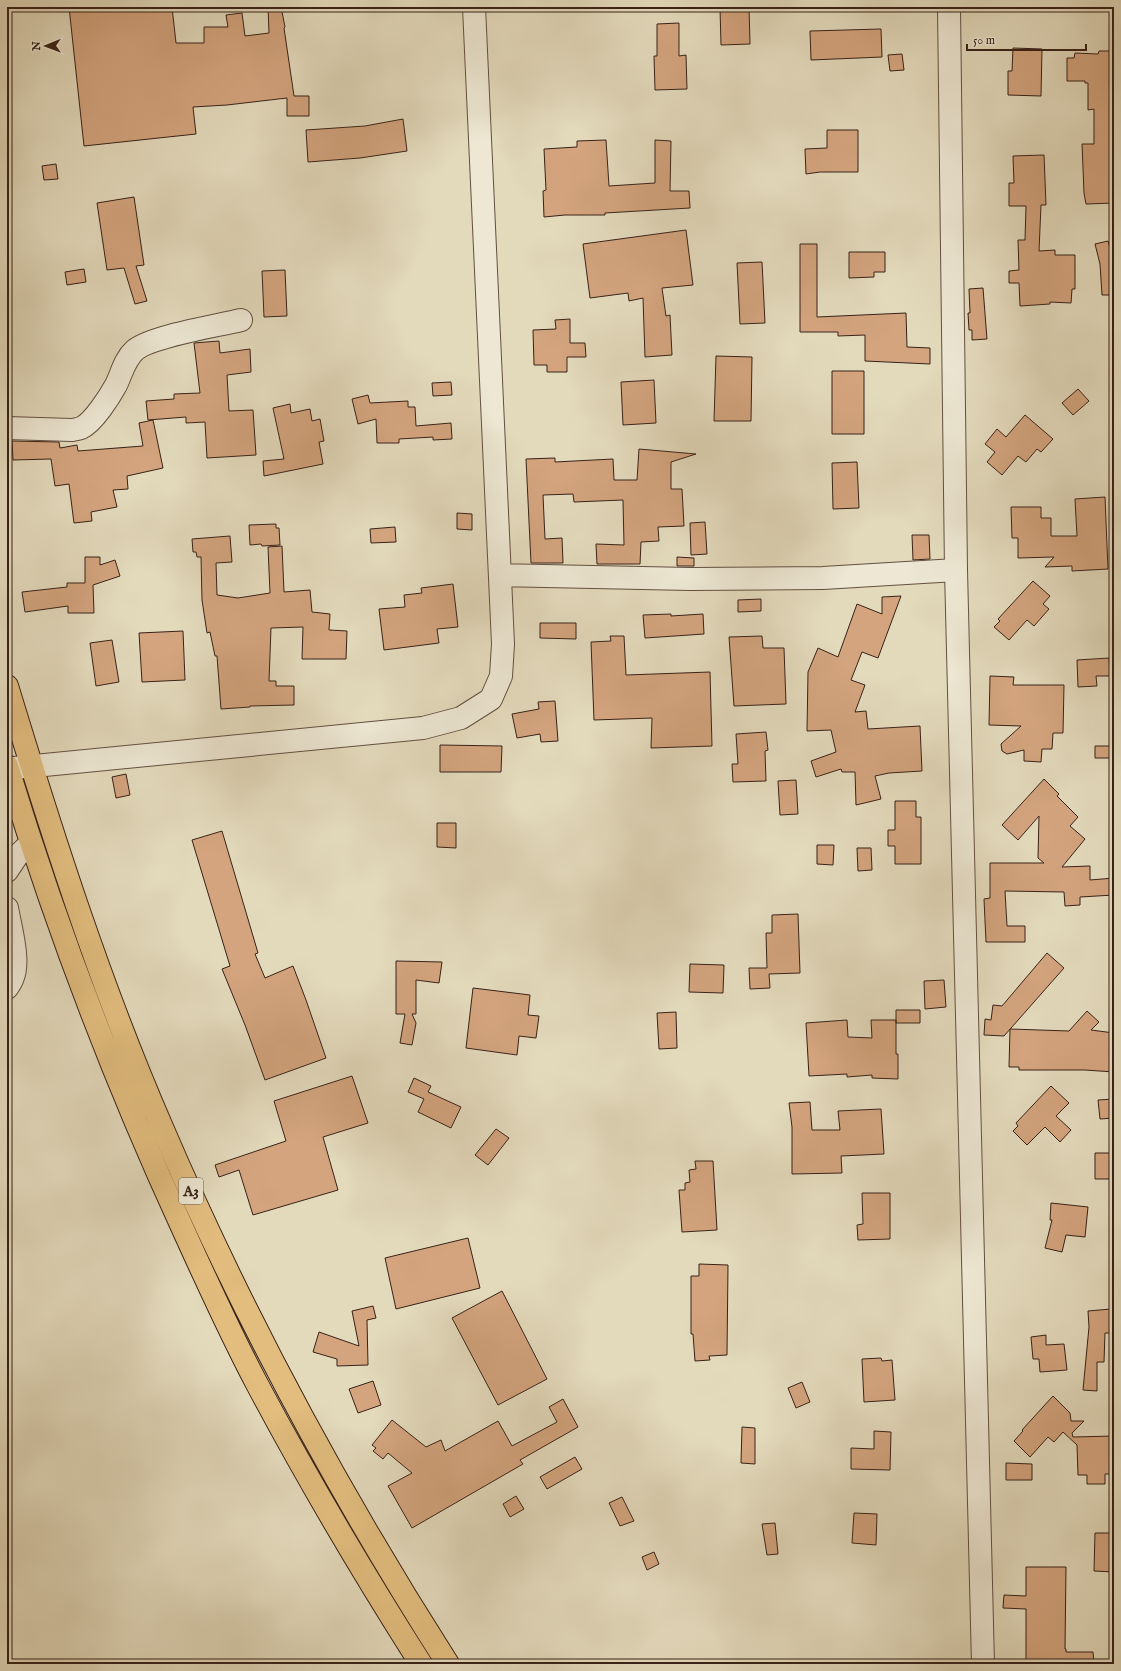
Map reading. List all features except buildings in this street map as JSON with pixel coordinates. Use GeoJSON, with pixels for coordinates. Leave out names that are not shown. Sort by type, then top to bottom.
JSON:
{"type":"FeatureCollection","features":[{"type":"Feature","properties":{"kind":"highway","name":"A3"},"geometry":{"type":"LineString","coordinates":[[7,686],[57,847],[90,943],[126,1041],[160,1124],[264,1345],[283,1381],[362,1524],[409,1603],[448,1664]]}},
{"type":"Feature","properties":{"kind":"highway","name":"A3"},"geometry":{"type":"LineString","coordinates":[[7,769],[76,975],[109,1060],[155,1168],[205,1278],[261,1390],[354,1555],[421,1664]]}},
{"type":"Feature","properties":{"kind":"highway"},"geometry":{"type":"LineString","coordinates":[[242,1353],[264,1345]]}},
{"type":"Feature","properties":{"kind":"street"},"geometry":{"type":"LineString","coordinates":[[7,769],[423,728],[461,718],[491,699],[502,676],[503,644],[474,7]]}},
{"type":"Feature","properties":{"kind":"street"},"geometry":{"type":"LineString","coordinates":[[949,7],[956,570],[983,1664]]}},
{"type":"Feature","properties":{"kind":"street"},"geometry":{"type":"LineString","coordinates":[[7,428],[72,430],[82,427],[88,423],[108,398],[117,384],[122,368],[135,350],[145,344],[159,339],[241,320]]}},
{"type":"Feature","properties":{"kind":"street"},"geometry":{"type":"LineString","coordinates":[[500,575],[690,579],[823,578],[956,570]]}},
{"type":"Feature","properties":{"kind":"street"},"geometry":{"type":"LineString","coordinates":[[7,871],[17,856],[31,843]]}},
{"type":"Feature","properties":{"kind":"street"},"geometry":{"type":"LineString","coordinates":[[7,908],[14,945],[15,970],[14,977],[7,988]]}}]}
